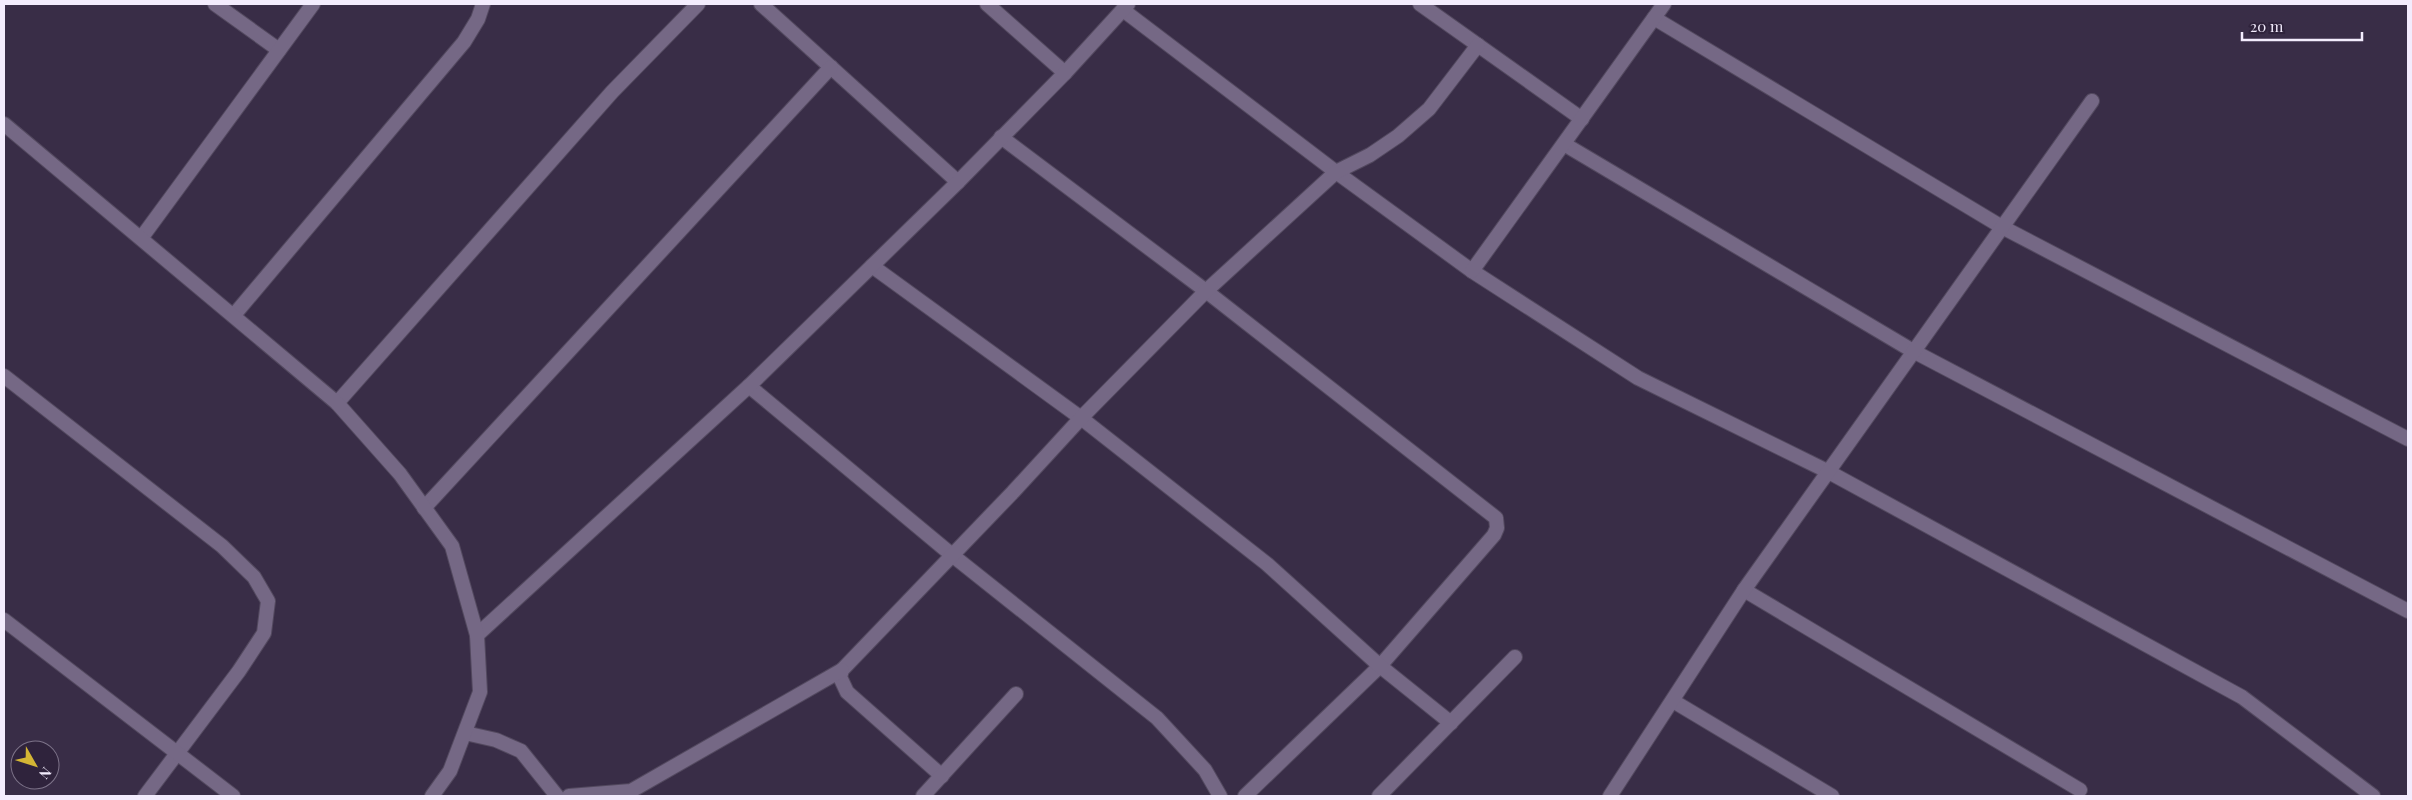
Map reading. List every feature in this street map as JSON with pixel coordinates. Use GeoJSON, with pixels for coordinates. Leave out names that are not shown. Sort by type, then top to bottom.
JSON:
{"type":"FeatureCollection","features":[{"type":"Feature","properties":{"kind":"street"},"geometry":{"type":"LineString","coordinates":[[215,4],[279,50]]}},
{"type":"Feature","properties":{"kind":"street"},"geometry":{"type":"LineString","coordinates":[[142,238],[313,4]]}},
{"type":"Feature","properties":{"kind":"street"},"geometry":{"type":"LineString","coordinates":[[234,316],[464,42],[478,19],[483,4]]}},
{"type":"Feature","properties":{"kind":"street"},"geometry":{"type":"LineString","coordinates":[[337,403],[612,92],[698,4]]}},
{"type":"Feature","properties":{"kind":"street"},"geometry":{"type":"LineString","coordinates":[[761,4],[958,182]]}},
{"type":"Feature","properties":{"kind":"street"},"geometry":{"type":"LineString","coordinates":[[987,4],[1065,73]]}},
{"type":"Feature","properties":{"kind":"street"},"geometry":{"type":"LineString","coordinates":[[1420,4],[1582,119]]}},
{"type":"Feature","properties":{"kind":"street"},"geometry":{"type":"LineString","coordinates":[[1472,271],[1664,4]]}},
{"type":"Feature","properties":{"kind":"street"},"geometry":{"type":"LineString","coordinates":[[477,635],[749,386],[958,182],[1065,73],[1126,7],[1336,172],[1472,271],[1638,378],[1827,471],[2242,698],[2373,796]]}},
{"type":"Feature","properties":{"kind":"street"},"geometry":{"type":"LineString","coordinates":[[1654,18],[2002,227],[2408,439]]}},
{"type":"Feature","properties":{"kind":"street"},"geometry":{"type":"LineString","coordinates":[[569,796],[631,791],[842,670],[1081,418],[1206,291],[1336,172],[1370,155],[1398,136],[1429,109],[1478,45]]}},
{"type":"Feature","properties":{"kind":"street"},"geometry":{"type":"LineString","coordinates":[[424,508],[830,67]]}},
{"type":"Feature","properties":{"kind":"street"},"geometry":{"type":"LineString","coordinates":[[1610,796],[1744,590],[2092,101]]}},
{"type":"Feature","properties":{"kind":"street"},"geometry":{"type":"LineString","coordinates":[[4,124],[337,403],[400,474],[452,546],[477,635],[480,692],[450,771],[432,796]]}},
{"type":"Feature","properties":{"kind":"street"},"geometry":{"type":"LineString","coordinates":[[1001,137],[1206,291],[1496,518],[1497,528],[1494,535],[1380,666],[1245,796]]}},
{"type":"Feature","properties":{"kind":"street"},"geometry":{"type":"LineString","coordinates":[[1564,144],[1913,351],[2408,611]]}},
{"type":"Feature","properties":{"kind":"street"},"geometry":{"type":"LineString","coordinates":[[872,266],[1081,418],[1267,564],[1380,666],[1451,723]]}},
{"type":"Feature","properties":{"kind":"street"},"geometry":{"type":"LineString","coordinates":[[4,376],[222,546],[254,577],[268,602],[264,633],[145,796]]}},
{"type":"Feature","properties":{"kind":"street"},"geometry":{"type":"LineString","coordinates":[[749,386],[952,555],[1157,718],[1205,770],[1220,796]]}},
{"type":"Feature","properties":{"kind":"street"},"geometry":{"type":"LineString","coordinates":[[1744,590],[2080,790]]}},
{"type":"Feature","properties":{"kind":"street"},"geometry":{"type":"LineString","coordinates":[[4,620],[233,796]]}},
{"type":"Feature","properties":{"kind":"street"},"geometry":{"type":"LineString","coordinates":[[1379,796],[1515,657]]}},
{"type":"Feature","properties":{"kind":"street"},"geometry":{"type":"LineString","coordinates":[[842,670],[840,677],[847,692],[942,776]]}},
{"type":"Feature","properties":{"kind":"street"},"geometry":{"type":"LineString","coordinates":[[923,796],[1016,694]]}},
{"type":"Feature","properties":{"kind":"street"},"geometry":{"type":"LineString","coordinates":[[1673,701],[1832,796]]}},
{"type":"Feature","properties":{"kind":"street"},"geometry":{"type":"LineString","coordinates":[[465,733],[496,740],[521,751],[557,796]]}}]}
